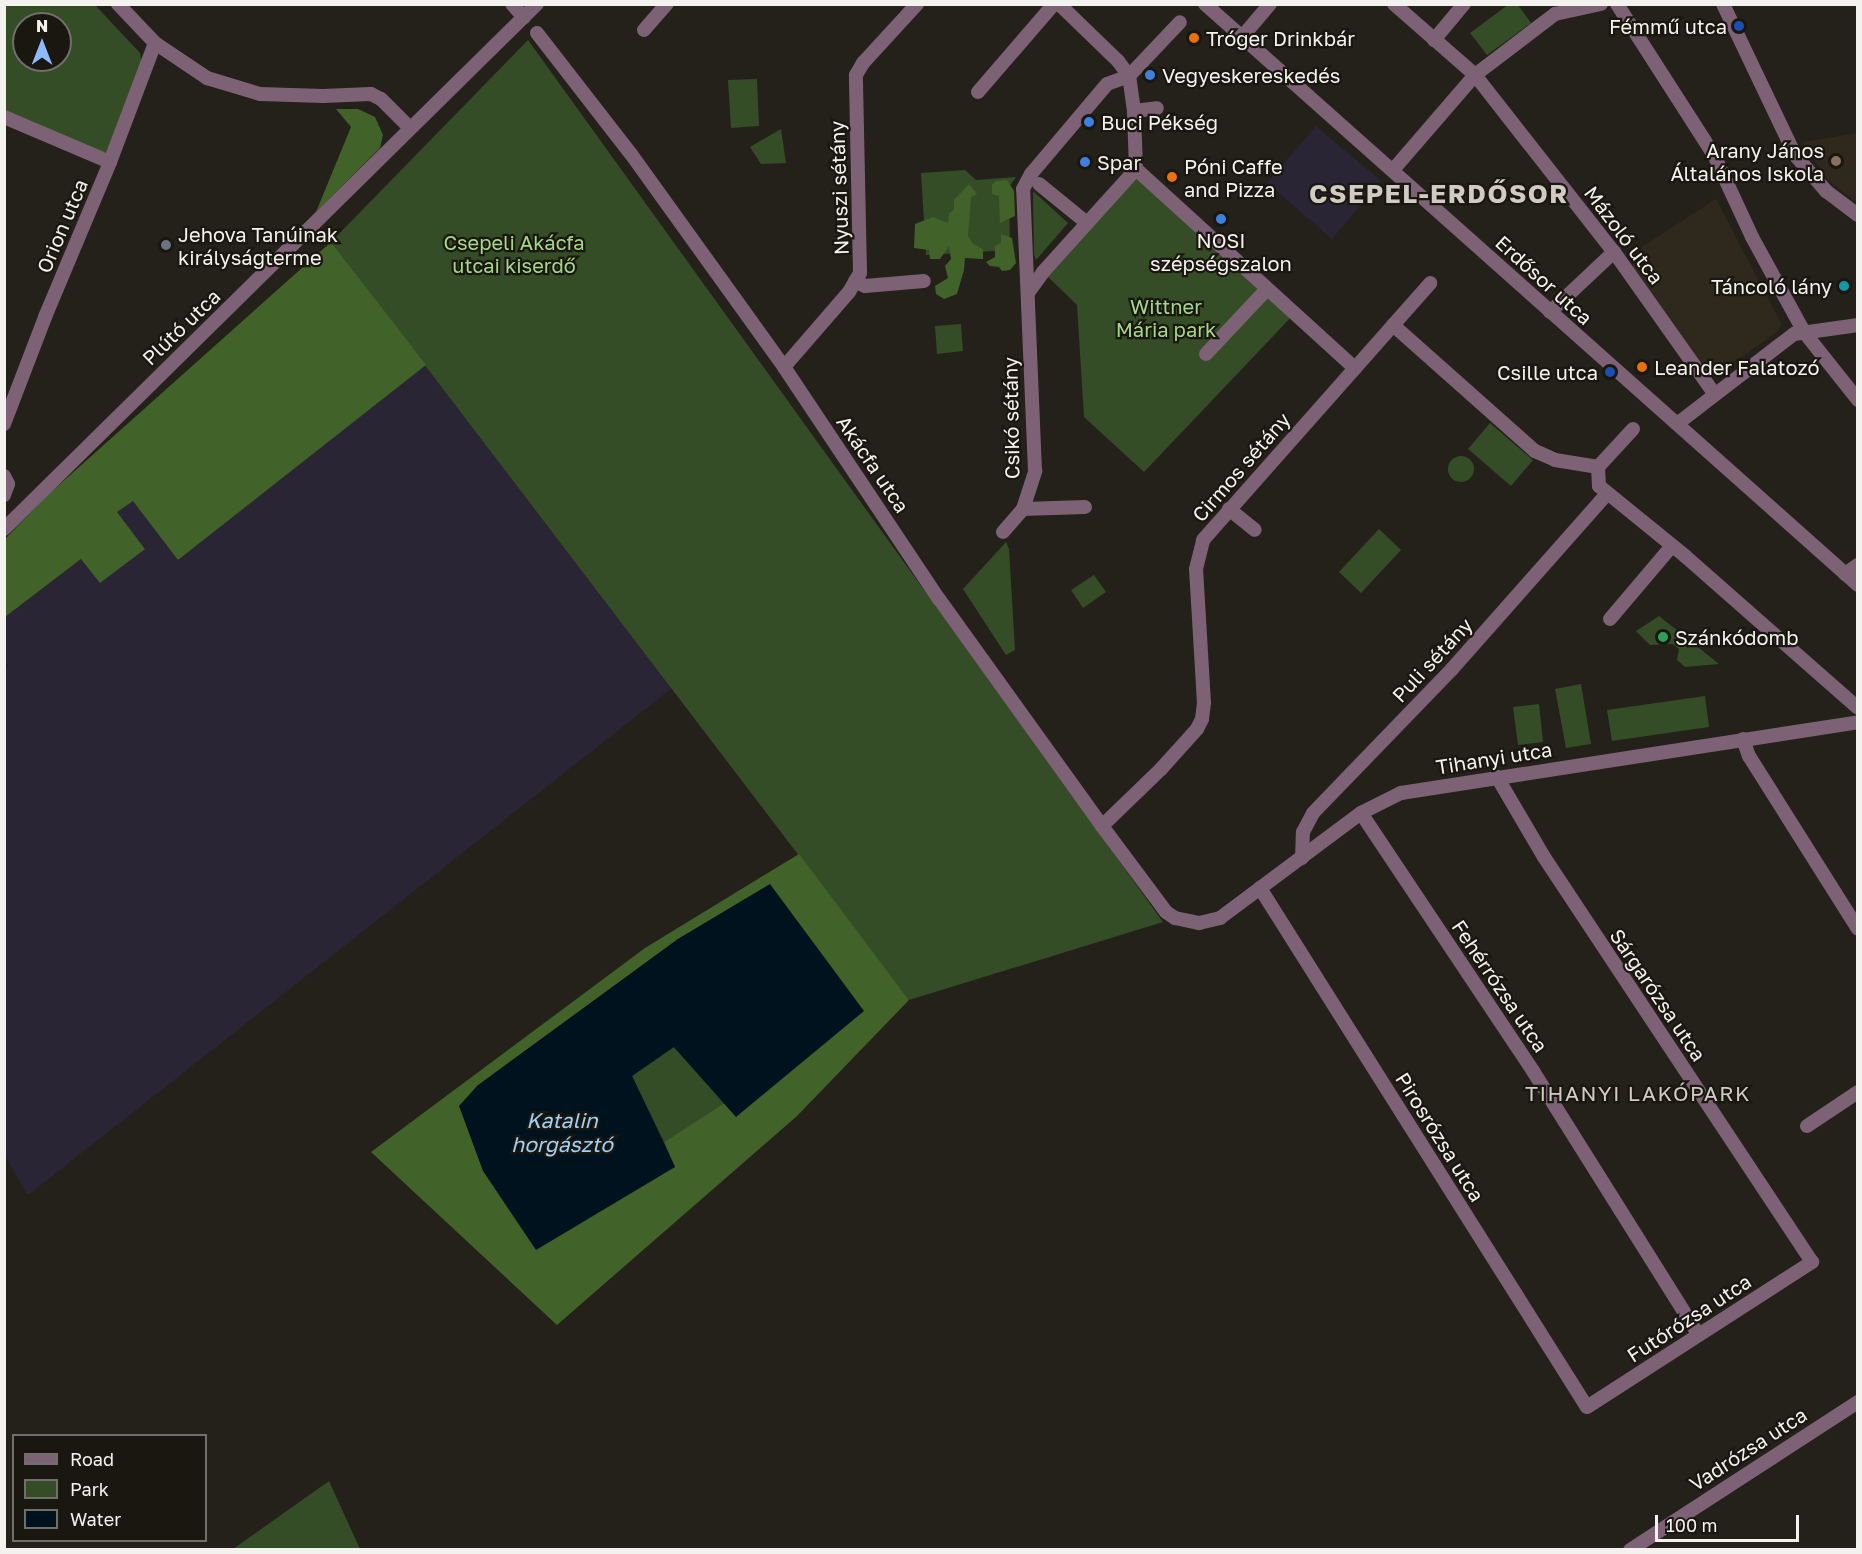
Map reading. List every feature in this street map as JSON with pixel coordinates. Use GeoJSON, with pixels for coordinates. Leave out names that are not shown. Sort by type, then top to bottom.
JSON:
{"type":"FeatureCollection","features":[{"type":"Feature","properties":{"kind":"street"},"geometry":{"type":"LineString","coordinates":[[118,4],[155,43],[207,78],[244,91],[303,96],[371,94],[381,99],[410,128]]}},
{"type":"Feature","properties":{"kind":"street"},"geometry":{"type":"LineString","coordinates":[[512,4],[524,18]]}},
{"type":"Feature","properties":{"kind":"street","name":"Plútó utca"},"geometry":{"type":"LineString","coordinates":[[4,529],[537,4]]}},
{"type":"Feature","properties":{"kind":"street"},"geometry":{"type":"LineString","coordinates":[[644,30],[667,4]]}},
{"type":"Feature","properties":{"kind":"street","name":"Nyuszi sétány"},"geometry":{"type":"LineString","coordinates":[[784,367],[855,281],[861,262],[856,75],[863,63],[917,4]]}},
{"type":"Feature","properties":{"kind":"street"},"geometry":{"type":"LineString","coordinates":[[978,92],[1056,4],[1118,61],[1129,76],[1134,111],[1136,169],[1028,294]]}},
{"type":"Feature","properties":{"kind":"street","name":"Erdősor utca"},"geometry":{"type":"LineString","coordinates":[[1205,4],[1394,170],[1857,585]]}},
{"type":"Feature","properties":{"kind":"street"},"geometry":{"type":"LineString","coordinates":[[1242,37],[1269,4]]}},
{"type":"Feature","properties":{"kind":"street"},"geometry":{"type":"LineString","coordinates":[[1394,4],[1434,40],[1464,4]]}},
{"type":"Feature","properties":{"kind":"street"},"geometry":{"type":"LineString","coordinates":[[1394,170],[1475,75],[1553,9],[1601,4]]}},
{"type":"Feature","properties":{"kind":"street"},"geometry":{"type":"LineString","coordinates":[[1617,4],[1714,155],[1752,237],[1804,332],[1857,400]]}},
{"type":"Feature","properties":{"kind":"street"},"geometry":{"type":"LineString","coordinates":[[1723,4],[1795,155],[1826,191],[1857,214]]}},
{"type":"Feature","properties":{"kind":"street","name":"Csikó sétány"},"geometry":{"type":"LineString","coordinates":[[1003,532],[1023,509],[1035,471],[1023,199],[1026,181],[1107,84],[1129,76],[1180,22]]}},
{"type":"Feature","properties":{"kind":"street","name":"Akácfa utca"},"geometry":{"type":"LineString","coordinates":[[537,33],[631,154],[784,367],[939,599],[1102,826],[1166,912],[1175,918]]}},
{"type":"Feature","properties":{"kind":"street","name":"Mázoló utca"},"geometry":{"type":"LineString","coordinates":[[1434,40],[1475,75],[1614,252],[1714,393]]}},
{"type":"Feature","properties":{"kind":"street","name":"Orion utca"},"geometry":{"type":"LineString","coordinates":[[4,424],[45,317],[110,162],[155,43]]}},
{"type":"Feature","properties":{"kind":"street"},"geometry":{"type":"LineString","coordinates":[[1134,111],[1157,108]]}},
{"type":"Feature","properties":{"kind":"street"},"geometry":{"type":"LineString","coordinates":[[4,117],[110,162]]}},
{"type":"Feature","properties":{"kind":"street"},"geometry":{"type":"LineString","coordinates":[[1136,169],[1355,368]]}},
{"type":"Feature","properties":{"kind":"street"},"geometry":{"type":"LineString","coordinates":[[1040,184],[1087,223]]}},
{"type":"Feature","properties":{"kind":"street"},"geometry":{"type":"LineString","coordinates":[[1550,312],[1614,252]]}},
{"type":"Feature","properties":{"kind":"street"},"geometry":{"type":"LineString","coordinates":[[855,281],[865,286],[924,281]]}},
{"type":"Feature","properties":{"kind":"street","name":"Cirmos sétány"},"geometry":{"type":"LineString","coordinates":[[1102,826],[1161,769],[1197,729],[1202,719],[1204,703],[1196,569],[1203,540],[1430,283]]}},
{"type":"Feature","properties":{"kind":"street"},"geometry":{"type":"LineString","coordinates":[[1206,354],[1267,289]]}},
{"type":"Feature","properties":{"kind":"street"},"geometry":{"type":"LineString","coordinates":[[1393,325],[1535,451],[1556,460],[1598,467]]}},
{"type":"Feature","properties":{"kind":"street"},"geometry":{"type":"LineString","coordinates":[[1677,424],[1785,339],[1804,332],[1857,325]]}},
{"type":"Feature","properties":{"kind":"street"},"geometry":{"type":"LineString","coordinates":[[1633,429],[1598,467],[1599,486],[1672,546],[1857,708]]}},
{"type":"Feature","properties":{"kind":"street"},"geometry":{"type":"LineString","coordinates":[[4,476],[8,484],[4,495]]}},
{"type":"Feature","properties":{"kind":"street","name":"Puli sétány"},"geometry":{"type":"LineString","coordinates":[[1302,858],[1303,832],[1313,813],[1452,669],[1607,494]]}},
{"type":"Feature","properties":{"kind":"street"},"geometry":{"type":"LineString","coordinates":[[1023,509],[1085,507]]}},
{"type":"Feature","properties":{"kind":"street"},"geometry":{"type":"LineString","coordinates":[[1228,509],[1255,530]]}},
{"type":"Feature","properties":{"kind":"street"},"geometry":{"type":"LineString","coordinates":[[1610,619],[1672,546]]}},
{"type":"Feature","properties":{"kind":"street"},"geometry":{"type":"LineString","coordinates":[[1845,574],[1857,565]]}},
{"type":"Feature","properties":{"kind":"street","name":"Tihanyi utca"},"geometry":{"type":"LineString","coordinates":[[1175,918],[1187,922],[1211,921],[1362,813],[1401,793],[1857,722]]}},
{"type":"Feature","properties":{"kind":"street"},"geometry":{"type":"LineString","coordinates":[[1743,739],[1749,756],[1857,929]]}},
{"type":"Feature","properties":{"kind":"street","name":"Sárgarózsa utca"},"geometry":{"type":"LineString","coordinates":[[1497,777],[1544,856],[1812,1262]]}},
{"type":"Feature","properties":{"kind":"street","name":"Fehérrózsa utca"},"geometry":{"type":"LineString","coordinates":[[1362,813],[1533,1071],[1698,1334]]}},
{"type":"Feature","properties":{"kind":"street","name":"Pirosrózsa utca"},"geometry":{"type":"LineString","coordinates":[[1260,888],[1587,1407]]}},
{"type":"Feature","properties":{"kind":"street"},"geometry":{"type":"LineString","coordinates":[[1807,1126],[1857,1092]]}},
{"type":"Feature","properties":{"kind":"street","name":"Futórózsa utca"},"geometry":{"type":"LineString","coordinates":[[1587,1407],[1812,1262]]}},
{"type":"Feature","properties":{"kind":"street","name":"Vadrózsa utca"},"geometry":{"type":"LineString","coordinates":[[1630,1550],[1857,1402]]}},
{"type":"Feature","properties":{"kind":"shaded area"},"geometry":{"type":"Polygon","coordinates":[[[1316,126],[1381,181],[1332,239],[1267,183],[1316,126]]]}},
{"type":"Feature","properties":{"kind":"shaded area","name":"Arany János Általános Iskola"},"geometry":{"type":"Polygon","coordinates":[[[1858,133],[1857,203],[1828,180],[1802,142],[1858,133]]]}},
{"type":"Feature","properties":{"kind":"shaded area"},"geometry":{"type":"Polygon","coordinates":[[[1716,199],[1782,325],[1777,332],[1712,378],[1631,266],[1634,263],[1628,256],[1716,199]]]}},
{"type":"Feature","properties":{"kind":"shaded area"},"geometry":{"type":"Polygon","coordinates":[[[426,365],[672,688],[28,1195],[5,1156],[4,669],[8,666],[5,662],[5,617],[82,559],[145,548],[117,512],[133,500],[178,560],[426,365]]]}},
{"type":"Feature","properties":{"kind":"green space"},"geometry":{"type":"Polygon","coordinates":[[[1509,4],[1518,5],[1531,23],[1487,55],[1470,33],[1509,4]]]}},
{"type":"Feature","properties":{"kind":"green space"},"geometry":{"type":"Polygon","coordinates":[[[5,5],[95,5],[140,53],[142,64],[107,152],[100,152],[5,111],[5,5]]]}},
{"type":"Feature","properties":{"kind":"green space","name":"Csepeli Akácfa utcai kiserdő"},"geometry":{"type":"Polygon","coordinates":[[[528,40],[1163,922],[909,1000],[331,242],[528,40]]]}},
{"type":"Feature","properties":{"kind":"green space"},"geometry":{"type":"Polygon","coordinates":[[[757,79],[759,126],[731,128],[728,80],[757,79]]]}},
{"type":"Feature","properties":{"kind":"green space"},"geometry":{"type":"Polygon","coordinates":[[[336,109],[358,109],[375,117],[383,135],[380,148],[316,212],[351,127],[336,109]]]}},
{"type":"Feature","properties":{"kind":"green space"},"geometry":{"type":"Polygon","coordinates":[[[781,129],[786,163],[761,164],[750,147],[781,129]]]}},
{"type":"Feature","properties":{"kind":"green space","name":"Wittner Mária park"},"geometry":{"type":"Polygon","coordinates":[[[1136,169],[1294,314],[1144,472],[1084,417],[1077,305],[1043,272],[1136,169]]]}},
{"type":"Feature","properties":{"kind":"green space"},"geometry":{"type":"Polygon","coordinates":[[[965,170],[976,180],[1016,177],[1009,187],[1010,250],[926,255],[921,173],[965,170]]]}},
{"type":"Feature","properties":{"kind":"green space"},"geometry":{"type":"Polygon","coordinates":[[[1007,180],[1014,191],[1015,216],[1000,223],[999,196],[992,194],[992,185],[996,181],[1007,180]]]}},
{"type":"Feature","properties":{"kind":"green space"},"geometry":{"type":"Polygon","coordinates":[[[969,184],[977,194],[971,197],[968,236],[973,244],[983,249],[983,259],[965,258],[957,294],[944,299],[936,294],[935,286],[948,278],[945,266],[951,259],[949,246],[940,259],[930,259],[929,250],[914,248],[915,224],[933,217],[948,223],[949,214],[954,209],[954,200],[969,184]]]}},
{"type":"Feature","properties":{"kind":"green space"},"geometry":{"type":"Polygon","coordinates":[[[1033,191],[1068,223],[1036,260],[1034,255],[1033,191]]]}},
{"type":"Feature","properties":{"kind":"green space"},"geometry":{"type":"Polygon","coordinates":[[[1001,234],[1012,238],[1016,263],[1010,270],[1002,271],[999,267],[990,266],[986,262],[995,257],[995,246],[1001,243],[1001,234]]]}},
{"type":"Feature","properties":{"kind":"green space"},"geometry":{"type":"Polygon","coordinates":[[[331,242],[426,365],[178,560],[133,501],[117,512],[145,549],[100,583],[81,559],[5,617],[5,539],[50,493],[331,242]]]}},
{"type":"Feature","properties":{"kind":"green space"},"geometry":{"type":"Polygon","coordinates":[[[961,324],[963,351],[937,354],[935,326],[961,324]]]}},
{"type":"Feature","properties":{"kind":"green space"},"geometry":{"type":"Polygon","coordinates":[[[1490,423],[1533,460],[1511,486],[1468,449],[1490,423]]]}},
{"type":"Feature","properties":{"kind":"green space"},"geometry":{"type":"Polygon","coordinates":[[[1461,456],[1471,459],[1474,469],[1471,479],[1461,482],[1451,479],[1448,469],[1451,459],[1461,456]]]}},
{"type":"Feature","properties":{"kind":"green space"},"geometry":{"type":"Polygon","coordinates":[[[1379,529],[1401,550],[1361,593],[1339,572],[1379,529]]]}},
{"type":"Feature","properties":{"kind":"green space"},"geometry":{"type":"Polygon","coordinates":[[[1006,542],[1009,549],[1015,650],[1006,655],[963,589],[1006,542]]]}},
{"type":"Feature","properties":{"kind":"green space"},"geometry":{"type":"Polygon","coordinates":[[[1094,575],[1106,592],[1083,608],[1071,590],[1094,575]]]}},
{"type":"Feature","properties":{"kind":"green space","name":"Szánkódomb"},"geometry":{"type":"Polygon","coordinates":[[[1659,616],[1719,664],[1685,667],[1677,660],[1679,649],[1673,644],[1650,645],[1636,631],[1659,616]]]}},
{"type":"Feature","properties":{"kind":"green space"},"geometry":{"type":"Polygon","coordinates":[[[1581,684],[1591,744],[1566,748],[1555,689],[1581,684]]]}},
{"type":"Feature","properties":{"kind":"green space"},"geometry":{"type":"Polygon","coordinates":[[[1705,696],[1709,727],[1612,741],[1607,710],[1705,696]]]}},
{"type":"Feature","properties":{"kind":"green space"},"geometry":{"type":"Polygon","coordinates":[[[1539,704],[1543,742],[1518,745],[1513,707],[1539,704]]]}},
{"type":"Feature","properties":{"kind":"green space"},"geometry":{"type":"Polygon","coordinates":[[[799,854],[909,1000],[797,1116],[557,1325],[371,1152],[645,948],[799,854]],[[770,885],[678,939],[477,1086],[675,1167],[664,1142],[724,1103],[736,1116],[770,885]]]}},
{"type":"Feature","properties":{"kind":"green space"},"geometry":{"type":"Polygon","coordinates":[[[673,1046],[724,1103],[664,1142],[632,1076],[673,1046]]]}},
{"type":"Feature","properties":{"kind":"green space"},"geometry":{"type":"Polygon","coordinates":[[[329,1481],[360,1549],[233,1549],[329,1481]]]}},
{"type":"Feature","properties":{"kind":"water","name":"Katalin horgásztó"},"geometry":{"type":"Polygon","coordinates":[[[770,884],[864,1011],[736,1117],[674,1047],[632,1076],[675,1167],[536,1250],[483,1171],[459,1106],[477,1086],[678,939],[770,884]]]}},
{"type":"Feature","properties":{"kind":"place","name":"Fémmű utca"},"geometry":{"type":"Point","coordinates":[1739,26]}},
{"type":"Feature","properties":{"kind":"place","name":"Tróger Drinkbár"},"geometry":{"type":"Point","coordinates":[1194,38]}},
{"type":"Feature","properties":{"kind":"place","name":"Vegyeskereskedés"},"geometry":{"type":"Point","coordinates":[1150,75]}},
{"type":"Feature","properties":{"kind":"place","name":"Buci Pékség"},"geometry":{"type":"Point","coordinates":[1089,122]}},
{"type":"Feature","properties":{"kind":"place","name":"Arany János Általános Iskola"},"geometry":{"type":"Point","coordinates":[1836,161]}},
{"type":"Feature","properties":{"kind":"place","name":"Spar"},"geometry":{"type":"Point","coordinates":[1085,162]}},
{"type":"Feature","properties":{"kind":"place","name":"Póni Caffe and Pizza"},"geometry":{"type":"Point","coordinates":[1172,177]}},
{"type":"Feature","properties":{"kind":"place","name":"NOSI szépségszalon"},"geometry":{"type":"Point","coordinates":[1221,219]}},
{"type":"Feature","properties":{"kind":"place","name":"Jehova Tanúinak királyságterme"},"geometry":{"type":"Point","coordinates":[166,245]}},
{"type":"Feature","properties":{"kind":"place","name":"Táncoló lány"},"geometry":{"type":"Point","coordinates":[1844,286]}},
{"type":"Feature","properties":{"kind":"place","name":"Leander Falatozó"},"geometry":{"type":"Point","coordinates":[1642,367]}},
{"type":"Feature","properties":{"kind":"place","name":"Csille utca"},"geometry":{"type":"Point","coordinates":[1610,372]}},
{"type":"Feature","properties":{"kind":"place","name":"Szánkódomb"},"geometry":{"type":"Point","coordinates":[1663,637]}},
{"type":"Feature","properties":{"kind":"district","name":"CSEPEL-ERDŐSOR"},"geometry":{"type":"Point","coordinates":[1439,194]}},
{"type":"Feature","properties":{"kind":"district","name":"TIHANYI LAKÓPARK"},"geometry":{"type":"Point","coordinates":[1638,1093]}}]}
